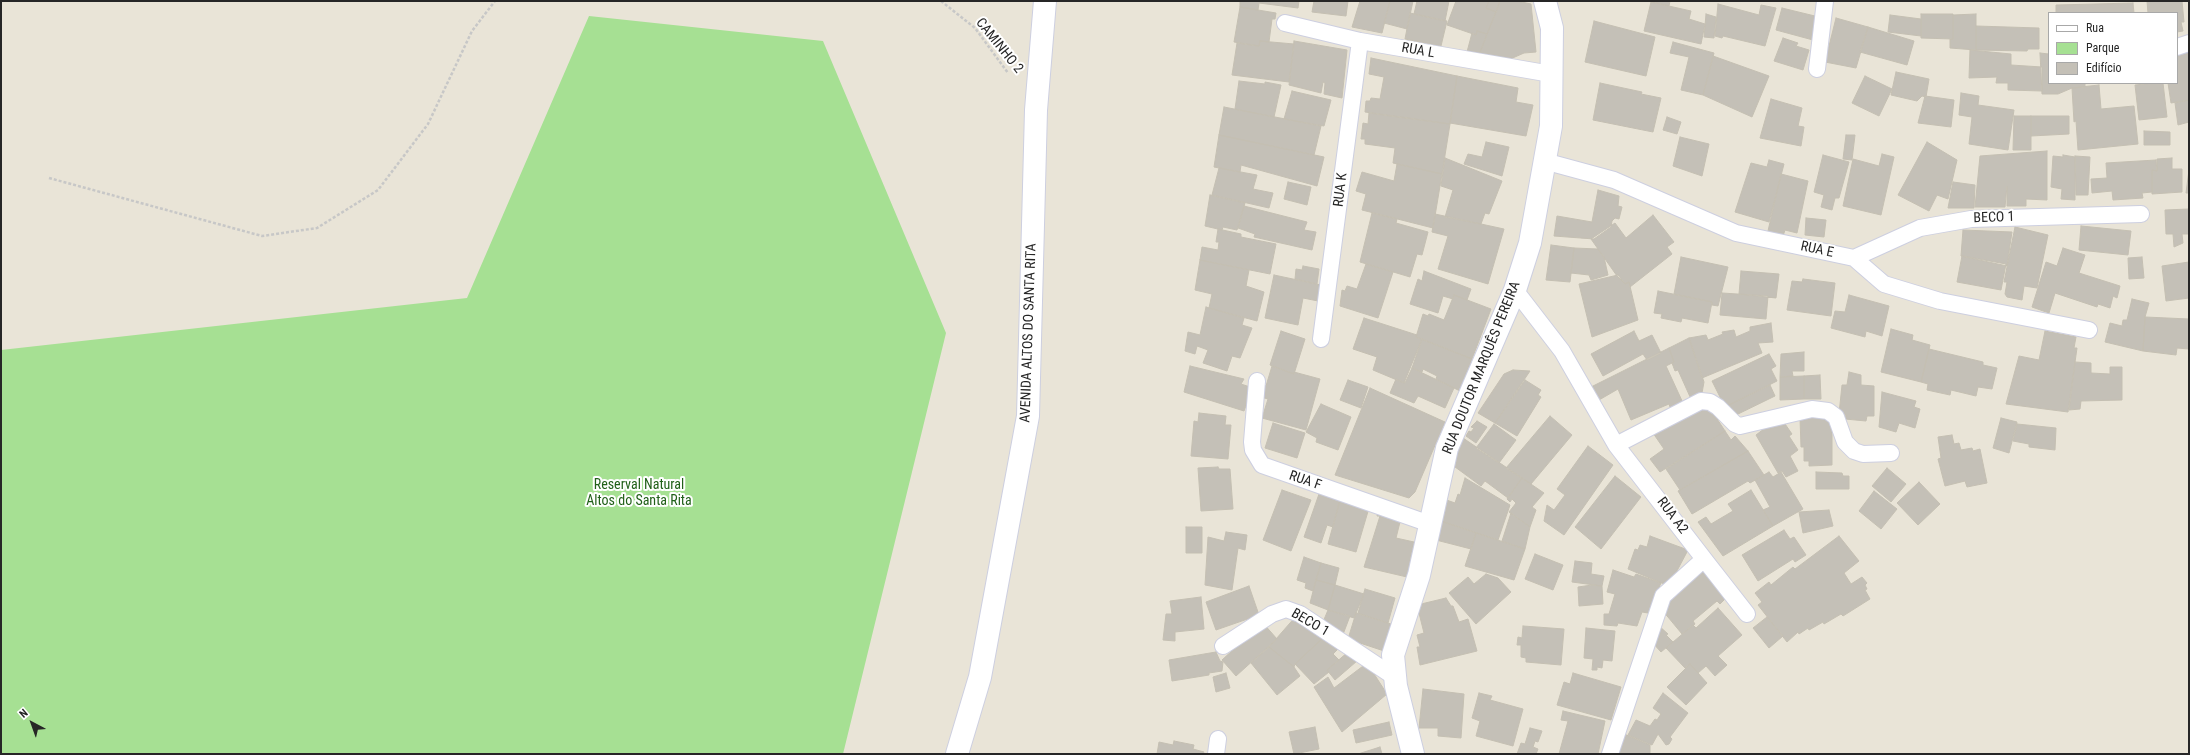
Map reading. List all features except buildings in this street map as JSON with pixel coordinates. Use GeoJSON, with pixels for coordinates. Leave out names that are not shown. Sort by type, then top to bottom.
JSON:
{"type":"FeatureCollection","features":[{"type":"Feature","properties":{"kind":"street","name":"AVENIDA ALTOS DO SANTA RITA"},"geometry":{"type":"LineString","coordinates":[[957,754],[980,677],[1028,416],[1036,110],[1045,1]]}},
{"type":"Feature","properties":{"kind":"street","name":"RUA DOUTOR MARQUÊS PEREIRA"},"geometry":{"type":"LineString","coordinates":[[1413,754],[1396,678],[1393,655],[1418,575],[1447,448],[1515,290],[1530,243],[1550,126],[1552,28],[1545,1]]}},
{"type":"Feature","properties":{"kind":"lane"},"geometry":{"type":"LineString","coordinates":[[1817,69],[1825,1]]}},
{"type":"Feature","properties":{"kind":"lane","name":"RUA L"},"geometry":{"type":"LineString","coordinates":[[1285,23],[1360,41],[1551,74]]}},
{"type":"Feature","properties":{"kind":"lane","name":"RUA K"},"geometry":{"type":"LineString","coordinates":[[1321,339],[1360,41]]}},
{"type":"Feature","properties":{"kind":"lane"},"geometry":{"type":"LineString","coordinates":[[2178,47],[2189,43]]}},
{"type":"Feature","properties":{"kind":"lane","name":"RUA E"},"geometry":{"type":"LineString","coordinates":[[1544,161],[1614,180],[1736,233],[1854,258],[1884,284],[1940,302],[2089,330]]}},
{"type":"Feature","properties":{"kind":"lane","name":"BECO 1"},"geometry":{"type":"LineString","coordinates":[[1854,258],[1920,228],[1971,218],[2141,214]]}},
{"type":"Feature","properties":{"kind":"lane","name":"RUA A2"},"geometry":{"type":"LineString","coordinates":[[1515,290],[1562,351],[1616,445],[1747,614]]}},
{"type":"Feature","properties":{"kind":"lane","name":"RUA F"},"geometry":{"type":"LineString","coordinates":[[1257,381],[1252,442],[1253,450],[1262,465],[1430,524]]}},
{"type":"Feature","properties":{"kind":"lane"},"geometry":{"type":"LineString","coordinates":[[1616,445],[1701,400],[1714,404],[1735,424],[1740,426],[1812,409],[1828,411],[1836,417],[1845,442],[1854,451],[1863,454],[1891,453]]}},
{"type":"Feature","properties":{"kind":"lane"},"geometry":{"type":"LineString","coordinates":[[1610,754],[1663,596],[1704,558]]}},
{"type":"Feature","properties":{"kind":"lane","name":"BECO 1"},"geometry":{"type":"LineString","coordinates":[[1223,646],[1272,614],[1286,609],[1300,614],[1396,678]]}},
{"type":"Feature","properties":{"kind":"path"},"geometry":{"type":"LineString","coordinates":[[49,178],[262,236],[317,228],[378,190],[428,124],[472,31],[495,1]]}},
{"type":"Feature","properties":{"kind":"path","name":"CAMINHO 2"},"geometry":{"type":"LineString","coordinates":[[941,1],[975,28],[1036,110]]}},
{"type":"Feature","properties":{"kind":"green space","name":"Reserval Natural Altos do Santa Rita"},"geometry":{"type":"Polygon","coordinates":[[[589,16],[823,41],[946,333],[843,754],[1,754],[1,350],[467,298],[589,16]]]}}]}
